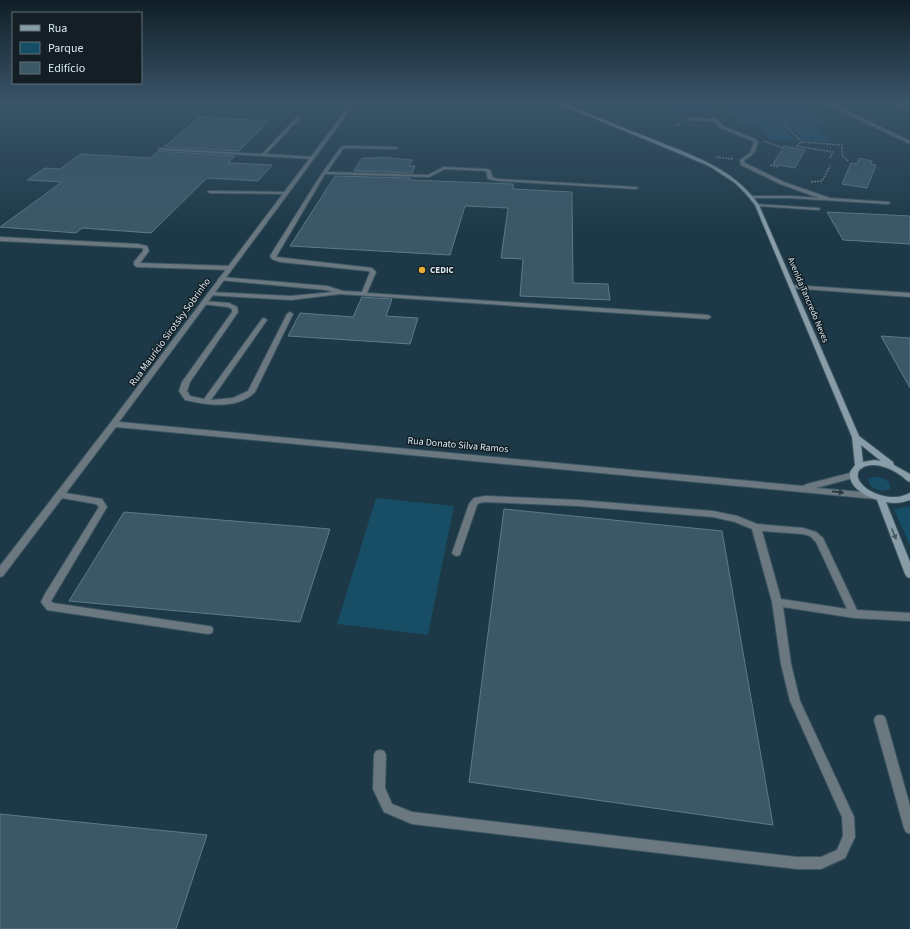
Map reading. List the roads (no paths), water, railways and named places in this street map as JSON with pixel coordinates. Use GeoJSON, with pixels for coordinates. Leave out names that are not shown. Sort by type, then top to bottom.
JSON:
{"type":"FeatureCollection","features":[{"type":"Feature","properties":{"kind":"main road","name":"Avenida Tancredo Neves"},"geometry":{"type":"LineString","coordinates":[[665,145],[711,165],[732,178],[752,197],[757,205],[856,437],[859,465]]}},
{"type":"Feature","properties":{"kind":"main road","name":"Avenida Tancredo Neves"},"geometry":{"type":"LineString","coordinates":[[856,437],[893,467],[910,475]]}},
{"type":"Feature","properties":{"kind":"main road"},"geometry":{"type":"LineString","coordinates":[[910,480],[902,472],[893,467],[874,462],[859,465],[854,470],[856,482],[862,488],[877,497],[899,500],[910,496]]}},
{"type":"Feature","properties":{"kind":"main road"},"geometry":{"type":"LineString","coordinates":[[877,497],[910,574]]}},
{"type":"Feature","properties":{"kind":"street"},"geometry":{"type":"LineString","coordinates":[[263,155],[272,145]]}},
{"type":"Feature","properties":{"kind":"street","name":"Rua Maurício Sirotsky Sobrinho"},"geometry":{"type":"LineString","coordinates":[[0,573],[114,424],[321,145]]}},
{"type":"Feature","properties":{"kind":"street"},"geometry":{"type":"LineString","coordinates":[[755,145],[754,153],[742,160],[743,164],[782,183],[830,200]]}},
{"type":"Feature","properties":{"kind":"street"},"geometry":{"type":"LineString","coordinates":[[364,294],[373,272],[370,269],[280,260],[274,258],[273,256],[324,173],[342,148],[396,148]]}},
{"type":"Feature","properties":{"kind":"street"},"geometry":{"type":"LineString","coordinates":[[160,149],[312,158]]}},
{"type":"Feature","properties":{"kind":"street"},"geometry":{"type":"LineString","coordinates":[[324,173],[429,176],[441,169],[448,168],[487,170],[489,171],[490,178],[498,180],[636,188]]}},
{"type":"Feature","properties":{"kind":"street"},"geometry":{"type":"LineString","coordinates":[[210,192],[286,193]]}},
{"type":"Feature","properties":{"kind":"street"},"geometry":{"type":"LineString","coordinates":[[752,197],[790,197],[888,203]]}},
{"type":"Feature","properties":{"kind":"street"},"geometry":{"type":"LineString","coordinates":[[757,205],[818,209]]}},
{"type":"Feature","properties":{"kind":"street"},"geometry":{"type":"LineString","coordinates":[[0,239],[138,246],[145,247],[146,251],[137,262],[137,265],[230,268]]}},
{"type":"Feature","properties":{"kind":"street"},"geometry":{"type":"LineString","coordinates":[[221,279],[327,288],[342,293]]}},
{"type":"Feature","properties":{"kind":"street"},"geometry":{"type":"LineString","coordinates":[[792,287],[910,295]]}},
{"type":"Feature","properties":{"kind":"street"},"geometry":{"type":"LineString","coordinates":[[210,294],[291,298],[342,293],[364,294],[708,317]]}},
{"type":"Feature","properties":{"kind":"street"},"geometry":{"type":"LineString","coordinates":[[204,303],[235,308],[235,312],[186,382],[183,391],[188,398],[206,402],[234,401],[241,399],[251,392],[290,314]]}},
{"type":"Feature","properties":{"kind":"street"},"geometry":{"type":"LineString","coordinates":[[206,402],[264,320]]}},
{"type":"Feature","properties":{"kind":"street","name":"Rua Donato Silva Ramos"},"geometry":{"type":"LineString","coordinates":[[114,424],[800,488],[877,497]]}},
{"type":"Feature","properties":{"kind":"street","name":"Rua Donato Silva Ramos"},"geometry":{"type":"LineString","coordinates":[[800,488],[854,475]]}},
{"type":"Feature","properties":{"kind":"street"},"geometry":{"type":"LineString","coordinates":[[59,495],[99,501],[103,507],[50,594],[46,602],[50,607],[208,630]]}},
{"type":"Feature","properties":{"kind":"street"},"geometry":{"type":"LineString","coordinates":[[457,553],[473,504],[477,500],[485,499],[578,503],[714,514],[737,519],[756,527],[814,534],[820,540],[854,614]]}},
{"type":"Feature","properties":{"kind":"street"},"geometry":{"type":"LineString","coordinates":[[380,755],[379,789],[388,808],[412,818],[798,863],[821,863],[841,854],[849,837],[848,817],[795,701],[786,664],[777,602],[756,527]]}},
{"type":"Feature","properties":{"kind":"street"},"geometry":{"type":"LineString","coordinates":[[777,602],[854,614],[910,617]]}},
{"type":"Feature","properties":{"kind":"street"},"geometry":{"type":"LineString","coordinates":[[880,720],[910,828]]}},
{"type":"Feature","properties":{"kind":"place","name":"CEDIC"},"geometry":{"type":"Point","coordinates":[422,270]}}]}
